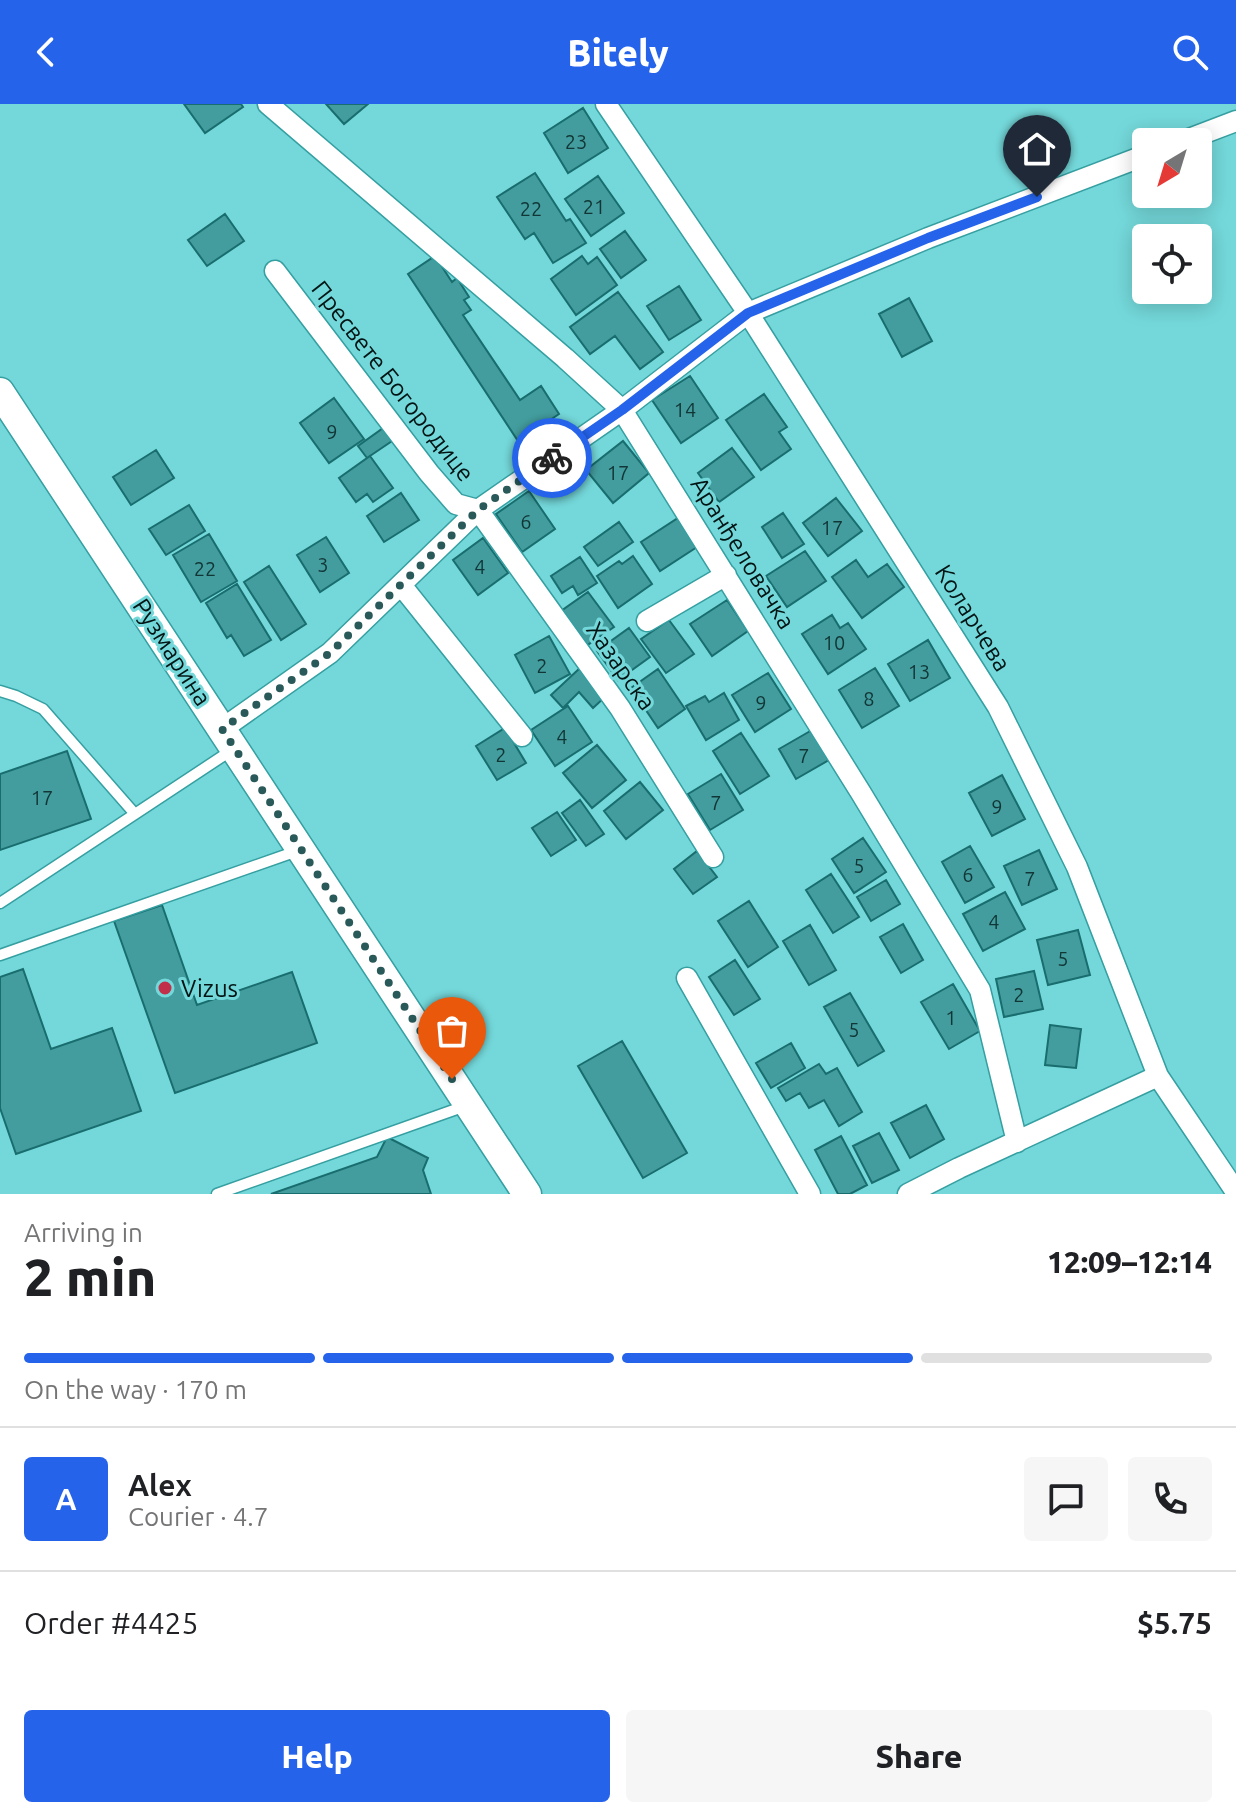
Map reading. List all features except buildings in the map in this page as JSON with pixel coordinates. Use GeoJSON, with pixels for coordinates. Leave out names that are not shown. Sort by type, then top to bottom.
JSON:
{"type":"FeatureCollection","features":[{"type":"Feature","properties":{"kind":"main road","name":"Рузмарина"},"geometry":{"type":"LineString","coordinates":[[0,392],[527,1194]]}},
{"type":"Feature","properties":{"kind":"street","name":"Аранђеловачка"},"geometry":{"type":"LineString","coordinates":[[268,104],[622,410],[980,990],[1017,1142]]}},
{"type":"Feature","properties":{"kind":"street","name":"Коларчева"},"geometry":{"type":"LineString","coordinates":[[606,104],[748,313],[998,707],[1077,867],[1158,1076],[1236,1192]]}},
{"type":"Feature","properties":{"kind":"street"},"geometry":{"type":"LineString","coordinates":[[1212,130],[1236,121]]}},
{"type":"Feature","properties":{"kind":"street","name":"Пресвете Богородице"},"geometry":{"type":"LineString","coordinates":[[228,739],[330,653],[478,510],[622,410],[748,313],[928,238],[1132,160]]}},
{"type":"Feature","properties":{"kind":"street","name":"Пресвете Богородице"},"geometry":{"type":"LineString","coordinates":[[275,271],[429,473],[456,504],[478,510]]}},
{"type":"Feature","properties":{"kind":"street","name":"Хазарска"},"geometry":{"type":"LineString","coordinates":[[478,510],[620,708],[713,857]]}},
{"type":"Feature","properties":{"kind":"street"},"geometry":{"type":"LineString","coordinates":[[647,621],[726,575]]}},
{"type":"Feature","properties":{"kind":"street"},"geometry":{"type":"LineString","coordinates":[[401,585],[522,736]]}},
{"type":"Feature","properties":{"kind":"street"},"geometry":{"type":"LineString","coordinates":[[687,978],[810,1194]]}},
{"type":"Feature","properties":{"kind":"street"},"geometry":{"type":"LineString","coordinates":[[908,1194],[1158,1076]]}},
{"type":"Feature","properties":{"kind":"lane"},"geometry":{"type":"LineString","coordinates":[[0,691],[43,709],[135,814]]}},
{"type":"Feature","properties":{"kind":"lane"},"geometry":{"type":"LineString","coordinates":[[0,903],[135,814],[228,739]]}},
{"type":"Feature","properties":{"kind":"lane"},"geometry":{"type":"LineString","coordinates":[[0,955],[301,850]]}},
{"type":"Feature","properties":{"kind":"lane"},"geometry":{"type":"LineString","coordinates":[[217,1194],[469,1105]]}},
{"type":"Feature","properties":{"kind":"way so far"},"geometry":{"type":"LineString","coordinates":[[452,1079],[222,729],[330,653],[478,510],[552,458]]}},
{"type":"Feature","properties":{"kind":"place","name":"Vizus"},"geometry":{"type":"Point","coordinates":[165,988]}},
{"type":"Feature","properties":{"kind":"route"},"geometry":{"type":"LineString","coordinates":[[552,458],[622,410],[748,313],[928,238],[1037,197]]}}]}
